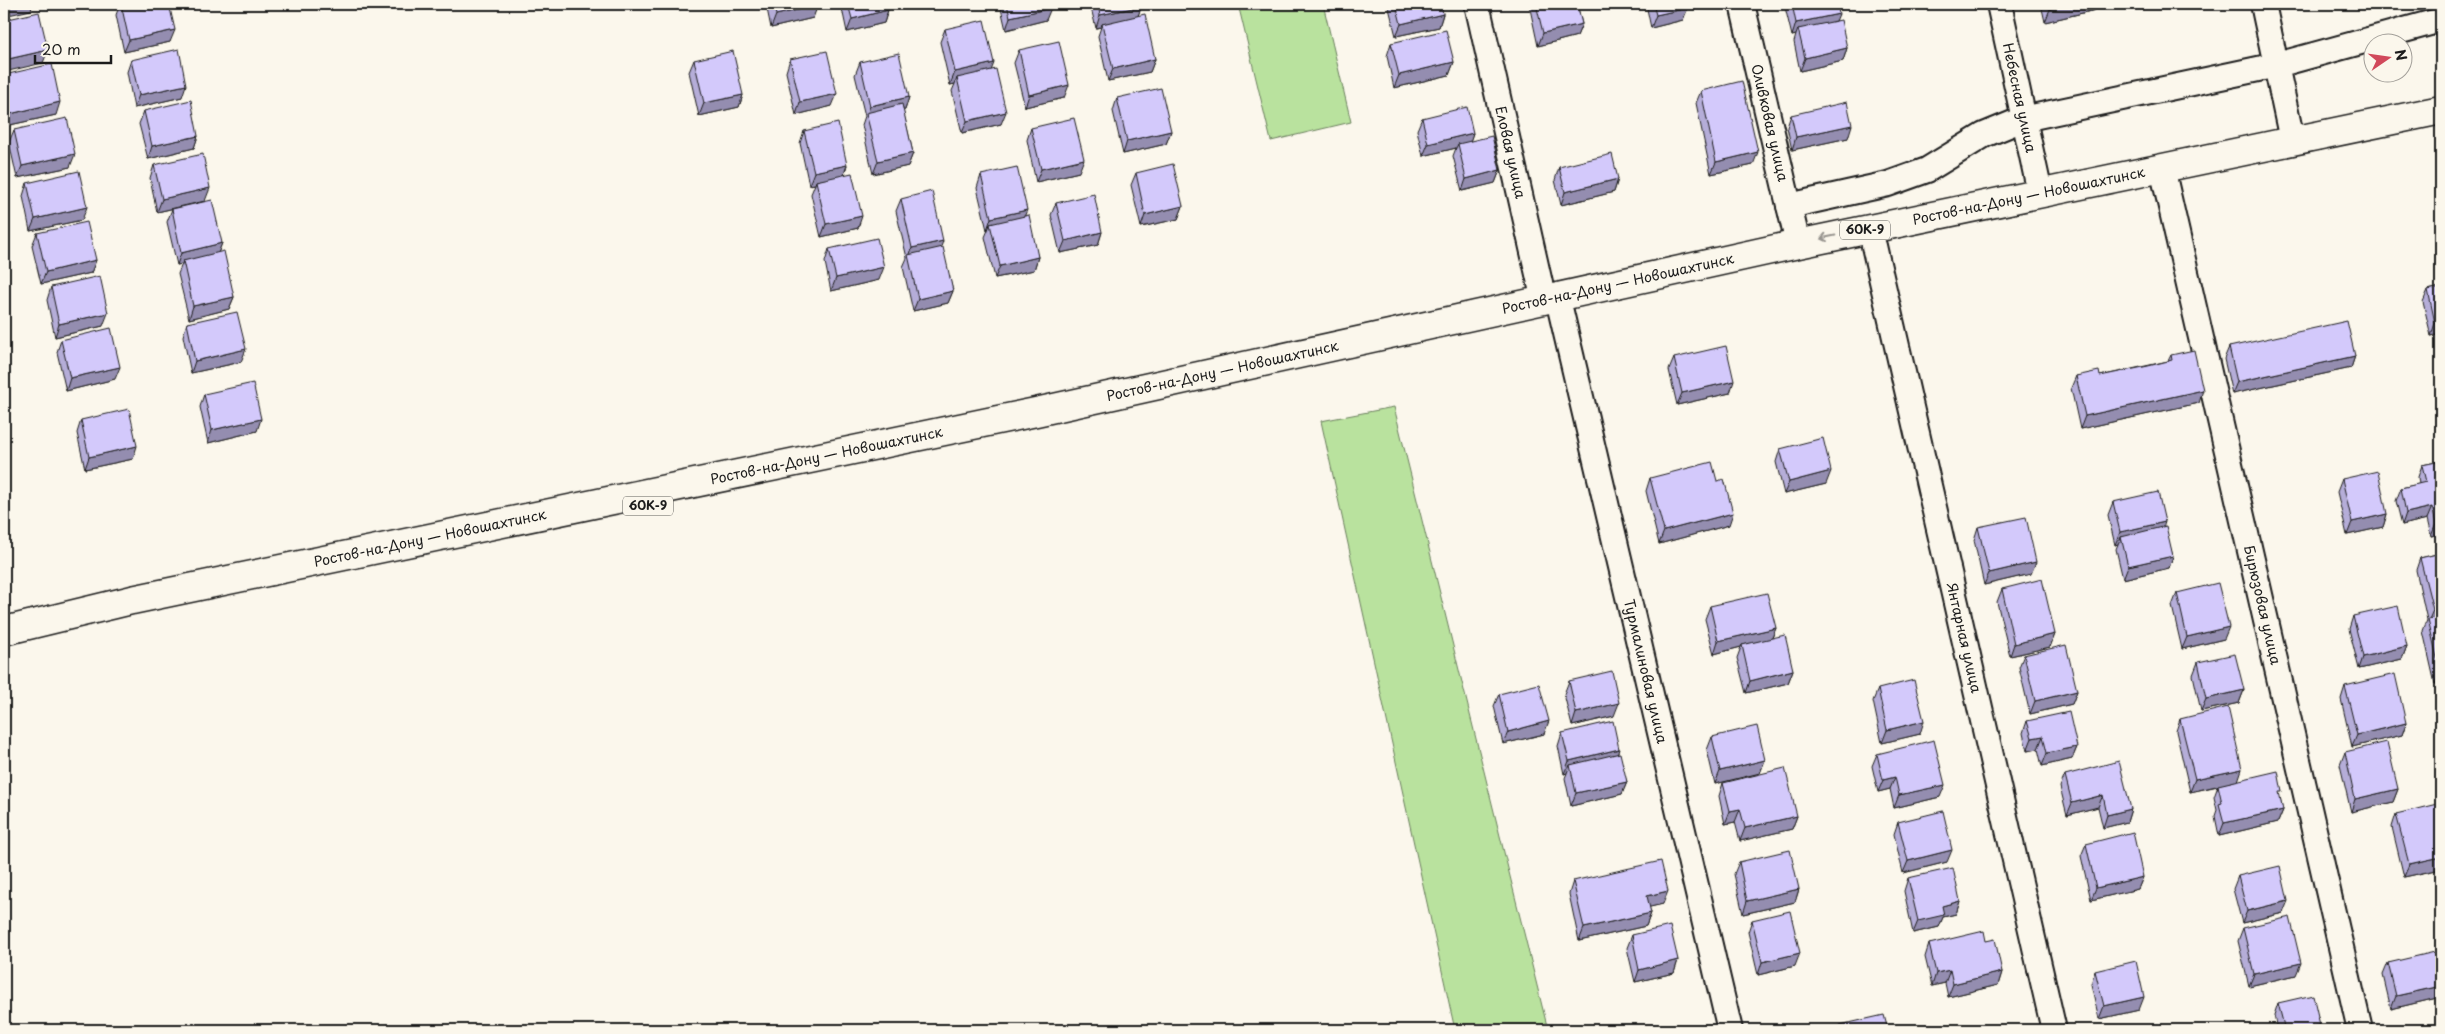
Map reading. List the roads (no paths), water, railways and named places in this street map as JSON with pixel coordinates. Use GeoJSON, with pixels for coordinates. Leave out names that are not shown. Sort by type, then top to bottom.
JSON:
{"type":"FeatureCollection","features":[{"type":"Feature","properties":{"kind":"main road","name":"Ростов-на-Дону — Новошахтинск"},"geometry":{"type":"LineString","coordinates":[[1552,307],[1798,244],[2441,110]]}},
{"type":"Feature","properties":{"kind":"main road","name":"Ростов-на-Дону — Новошахтинск"},"geometry":{"type":"LineString","coordinates":[[4,631],[132,600],[1036,412],[1292,363],[1552,307],[1874,246],[2165,181],[2441,124]]}},
{"type":"Feature","properties":{"kind":"main road","name":"Ростов-на-Дону — Новошахтинск"},"geometry":{"type":"LineString","coordinates":[[4,645],[135,613],[1039,425],[1292,363]]}},
{"type":"Feature","properties":{"kind":"street","name":"Еловая улица"},"geometry":{"type":"LineString","coordinates":[[1477,4],[1552,307]]}},
{"type":"Feature","properties":{"kind":"street","name":"Оливковая улица"},"geometry":{"type":"LineString","coordinates":[[1742,4],[1798,244]]}},
{"type":"Feature","properties":{"kind":"street","name":"Небесная улица"},"geometry":{"type":"LineString","coordinates":[[1999,4],[2040,193]]}},
{"type":"Feature","properties":{"kind":"street"},"geometry":{"type":"LineString","coordinates":[[2264,4],[2292,140]]}},
{"type":"Feature","properties":{"kind":"street"},"geometry":{"type":"LineString","coordinates":[[1789,206],[1888,184],[1927,170],[1984,135],[2023,119],[2277,65],[2441,20]]}},
{"type":"Feature","properties":{"kind":"street","name":"Бирюзовая улица"},"geometry":{"type":"LineString","coordinates":[[2165,181],[2360,1030]]}},
{"type":"Feature","properties":{"kind":"street","name":"Янтарная улица"},"geometry":{"type":"LineString","coordinates":[[1874,246],[2054,1030]]}},
{"type":"Feature","properties":{"kind":"street","name":"Турмалиновая улица"},"geometry":{"type":"LineString","coordinates":[[1552,307],[1730,1030]]}}]}
